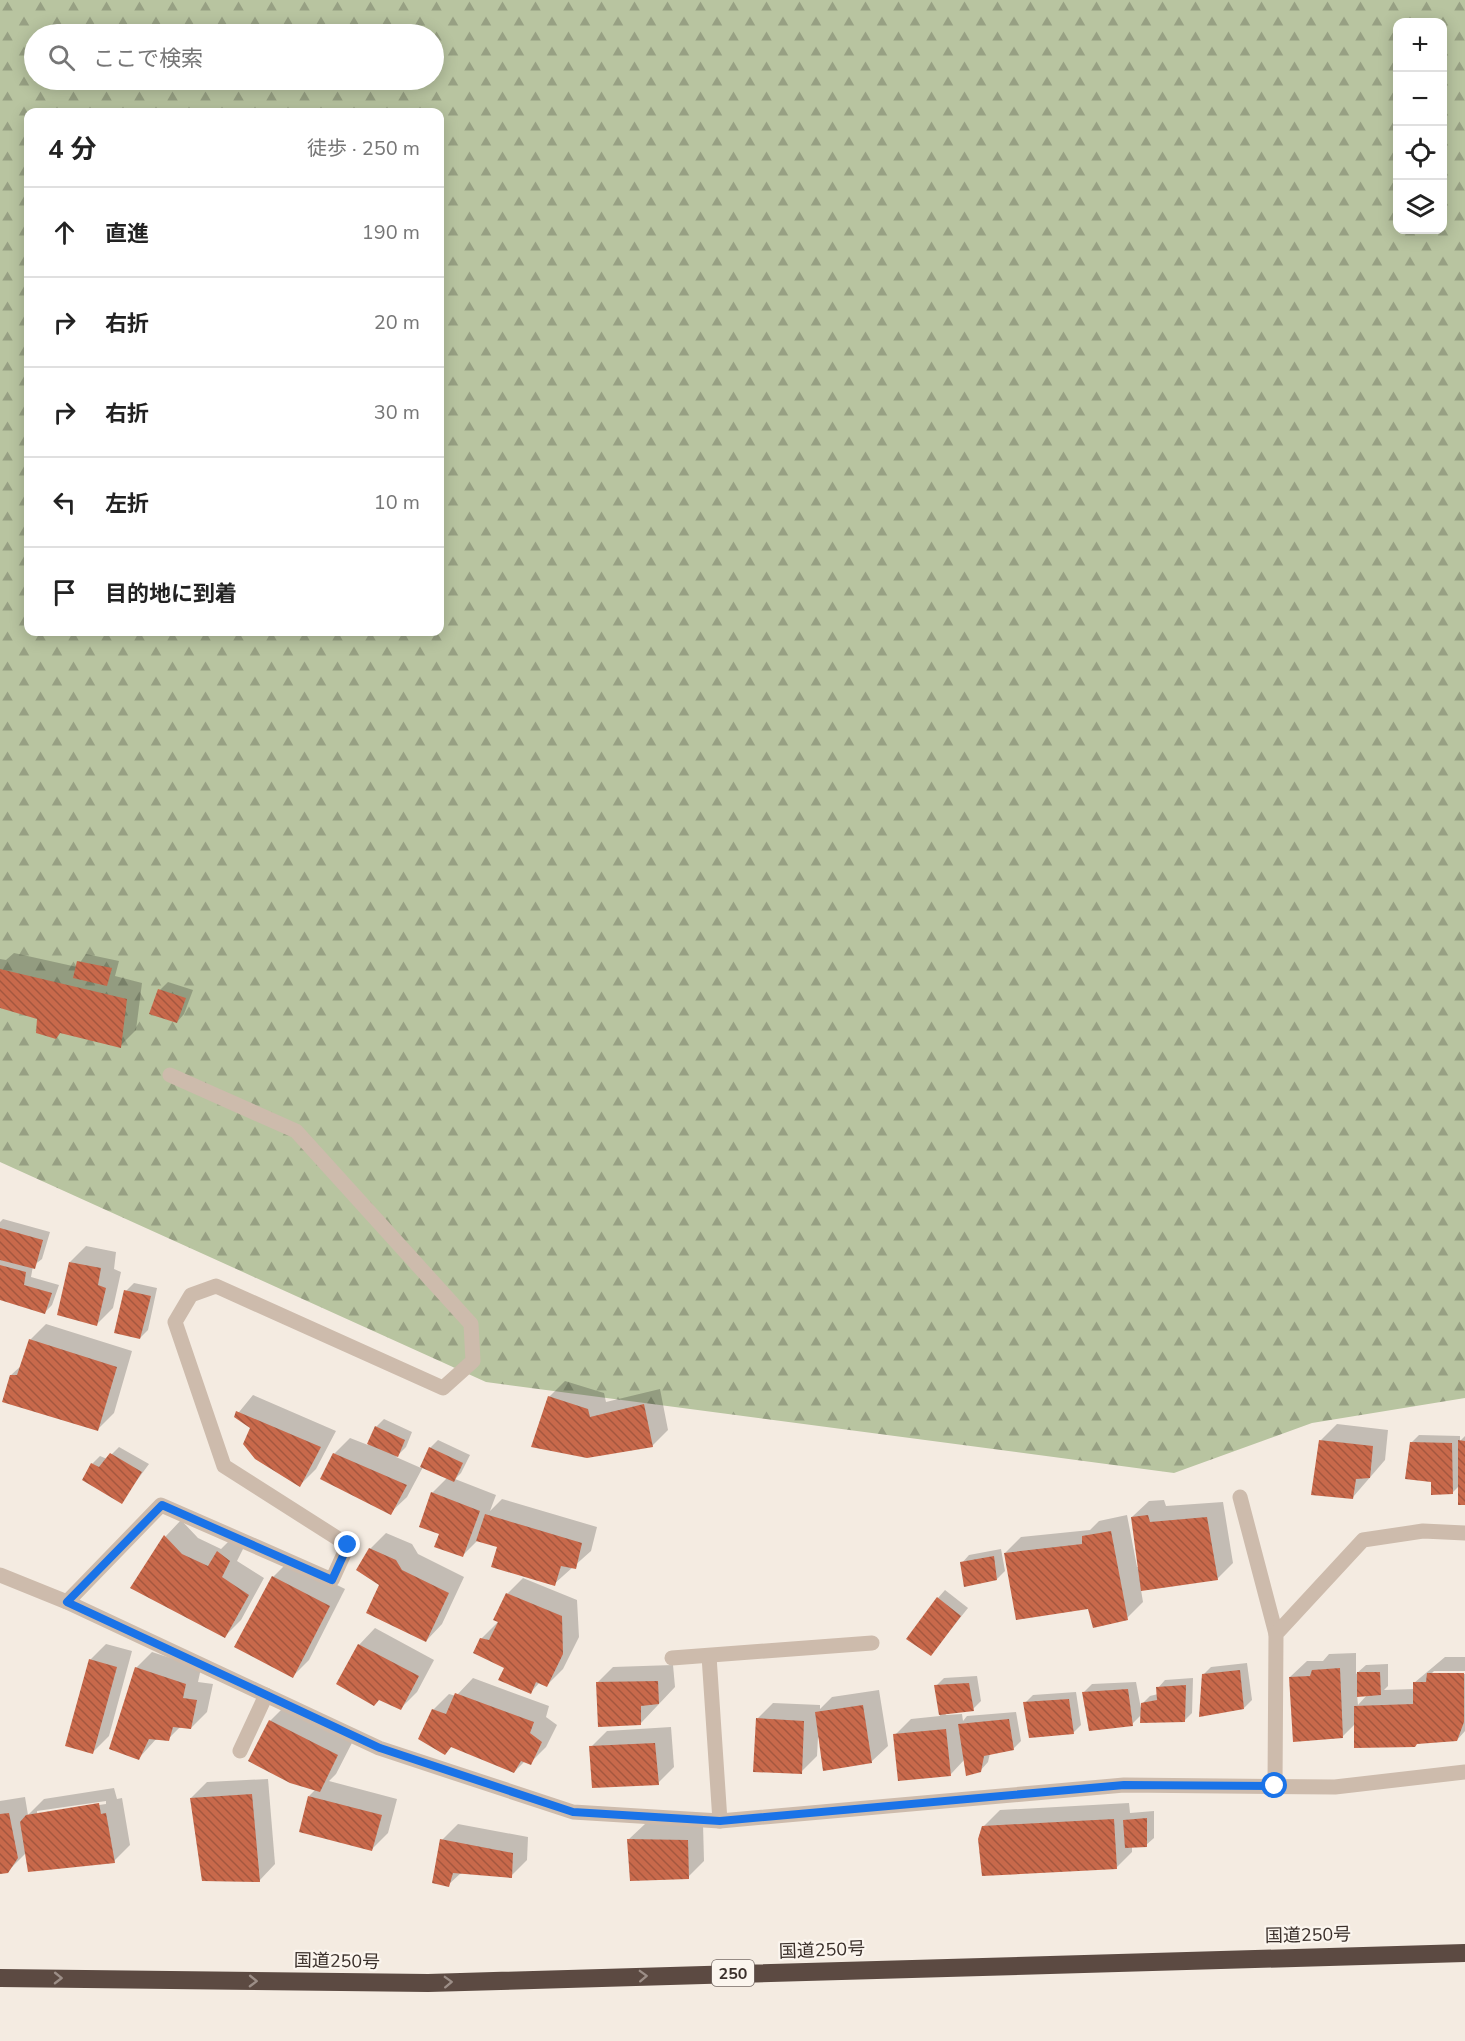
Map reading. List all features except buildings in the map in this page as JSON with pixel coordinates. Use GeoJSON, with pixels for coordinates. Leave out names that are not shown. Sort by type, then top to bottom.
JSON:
{"type":"FeatureCollection","features":[{"type":"Feature","properties":{"kind":"highway","name":"国道250号"},"geometry":{"type":"LineString","coordinates":[[0,1978],[428,1983],[1465,1953]]}},
{"type":"Feature","properties":{"kind":"street"},"geometry":{"type":"LineString","coordinates":[[67,1602],[162,1505],[332,1580],[348,1545],[224,1466],[175,1322],[190,1295],[216,1286],[442,1388],[473,1361],[471,1324],[296,1131],[170,1075]]}},
{"type":"Feature","properties":{"kind":"street"},"geometry":{"type":"LineString","coordinates":[[1240,1497],[1275,1634],[1275,1786]]}},
{"type":"Feature","properties":{"kind":"street"},"geometry":{"type":"LineString","coordinates":[[1275,1634],[1363,1540],[1423,1531],[1465,1533]]}},
{"type":"Feature","properties":{"kind":"street"},"geometry":{"type":"LineString","coordinates":[[0,1575],[67,1602],[380,1748],[573,1812],[720,1821],[1124,1785],[1335,1787],[1465,1772]]}},
{"type":"Feature","properties":{"kind":"street"},"geometry":{"type":"LineString","coordinates":[[672,1658],[872,1643]]}},
{"type":"Feature","properties":{"kind":"street"},"geometry":{"type":"LineString","coordinates":[[708,1656],[720,1821]]}},
{"type":"Feature","properties":{"kind":"street"},"geometry":{"type":"LineString","coordinates":[[240,1751],[266,1695]]}},
{"type":"Feature","properties":{"kind":"green space"},"geometry":{"type":"Polygon","coordinates":[[[0,0],[1465,0],[1465,1398],[1312,1423],[1174,1473],[486,1382],[0,1162],[0,0]]]}},
{"type":"Feature","properties":{"kind":"route"},"geometry":{"type":"LineString","coordinates":[[348,1545],[332,1580],[162,1505],[67,1602],[380,1748],[573,1812],[720,1821],[1124,1785],[1275,1786]]}}]}
